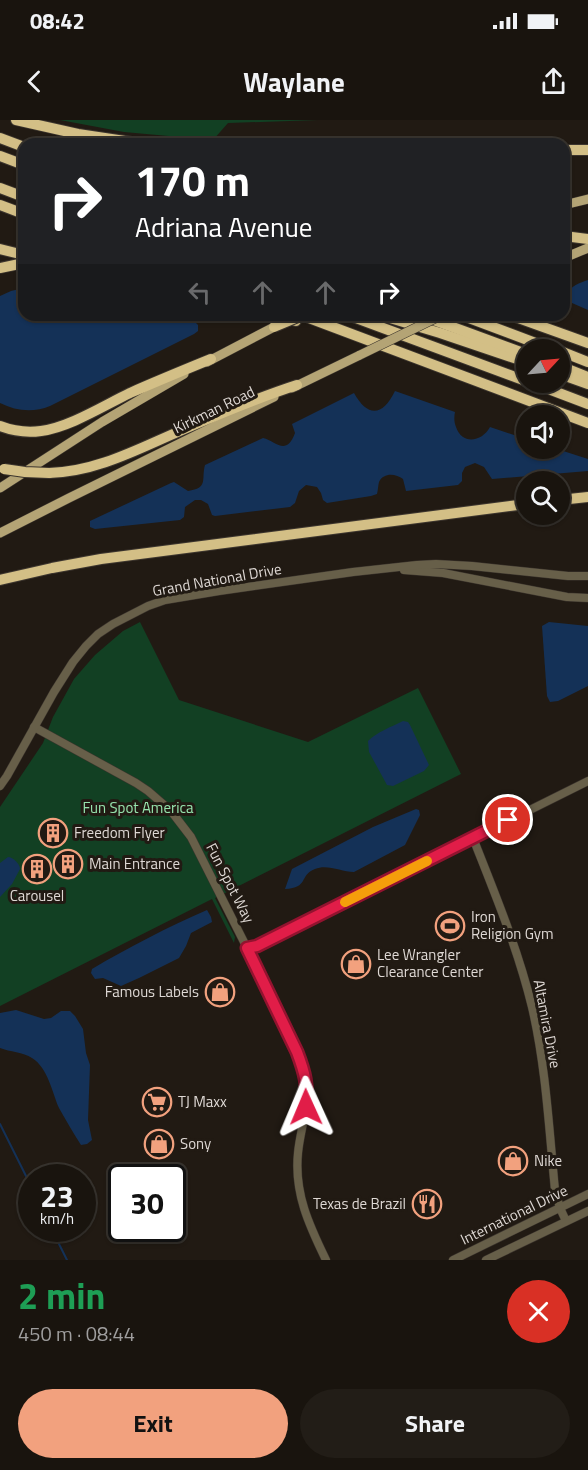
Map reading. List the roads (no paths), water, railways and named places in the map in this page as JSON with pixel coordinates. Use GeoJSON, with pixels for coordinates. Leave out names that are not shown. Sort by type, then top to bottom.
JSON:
{"type":"FeatureCollection","features":[{"type":"Feature","properties":{"kind":"highway"},"geometry":{"type":"LineString","coordinates":[[16,120],[105,138]]}},
{"type":"Feature","properties":{"kind":"highway"},"geometry":{"type":"LineString","coordinates":[[0,138],[18,145]]}},
{"type":"Feature","properties":{"kind":"highway"},"geometry":{"type":"LineString","coordinates":[[570,150],[588,150]]}},
{"type":"Feature","properties":{"kind":"highway"},"geometry":{"type":"LineString","coordinates":[[0,156],[18,163]]}},
{"type":"Feature","properties":{"kind":"highway"},"geometry":{"type":"LineString","coordinates":[[0,188],[18,194]]}},
{"type":"Feature","properties":{"kind":"highway"},"geometry":{"type":"LineString","coordinates":[[0,205],[18,212]]}},
{"type":"Feature","properties":{"kind":"highway"},"geometry":{"type":"LineString","coordinates":[[570,236],[588,239]]}},
{"type":"Feature","properties":{"kind":"highway"},"geometry":{"type":"LineString","coordinates":[[0,249],[18,254]]}},
{"type":"Feature","properties":{"kind":"highway"},"geometry":{"type":"LineString","coordinates":[[0,268],[18,264]]}},
{"type":"Feature","properties":{"kind":"highway"},"geometry":{"type":"LineString","coordinates":[[274,327],[287,321]]}},
{"type":"Feature","properties":{"kind":"highway"},"geometry":{"type":"LineString","coordinates":[[294,321],[363,338]]}},
{"type":"Feature","properties":{"kind":"highway"},"geometry":{"type":"LineString","coordinates":[[316,321],[588,423]]}},
{"type":"Feature","properties":{"kind":"highway"},"geometry":{"type":"LineString","coordinates":[[364,321],[516,378]]}},
{"type":"Feature","properties":{"kind":"highway"},"geometry":{"type":"LineString","coordinates":[[400,321],[516,359]]}},
{"type":"Feature","properties":{"kind":"highway"},"geometry":{"type":"LineString","coordinates":[[436,321],[516,350]]}},
{"type":"Feature","properties":{"kind":"highway"},"geometry":{"type":"LineString","coordinates":[[477,321],[525,339]]}},
{"type":"Feature","properties":{"kind":"highway"},"geometry":{"type":"LineString","coordinates":[[526,321],[588,344]]}},
{"type":"Feature","properties":{"kind":"highway"},"geometry":{"type":"LineString","coordinates":[[570,355],[588,362]]}},
{"type":"Feature","properties":{"kind":"highway"},"geometry":{"type":"LineString","coordinates":[[0,426],[28,432],[58,427],[211,359]]}},
{"type":"Feature","properties":{"kind":"highway"},"geometry":{"type":"LineString","coordinates":[[570,370],[588,376]]}},
{"type":"Feature","properties":{"kind":"highway"},"geometry":{"type":"LineString","coordinates":[[570,378],[588,384]]}},
{"type":"Feature","properties":{"kind":"highway"},"geometry":{"type":"LineString","coordinates":[[2,468],[49,473],[75,471],[105,463],[232,408],[297,385]]}},
{"type":"Feature","properties":{"kind":"highway"},"geometry":{"type":"LineString","coordinates":[[558,393],[588,404]]}},
{"type":"Feature","properties":{"kind":"highway"},"geometry":{"type":"LineString","coordinates":[[570,499],[588,497]]}},
{"type":"Feature","properties":{"kind":"highway"},"geometry":{"type":"LineString","coordinates":[[0,580],[107,558],[516,505]]}},
{"type":"Feature","properties":{"kind":"main road"},"geometry":{"type":"LineString","coordinates":[[570,204],[588,199]]}},
{"type":"Feature","properties":{"kind":"main road"},"geometry":{"type":"LineString","coordinates":[[570,256],[588,248]]}},
{"type":"Feature","properties":{"kind":"main road","name":"Kirkman Road"},"geometry":{"type":"LineString","coordinates":[[0,533],[79,492],[430,321]]}},
{"type":"Feature","properties":{"kind":"main road"},"geometry":{"type":"LineString","coordinates":[[0,488],[107,419],[211,359],[274,327]]}},
{"type":"Feature","properties":{"kind":"street","name":"Grand National Drive"},"geometry":{"type":"LineString","coordinates":[[0,786],[73,662],[86,646],[106,629],[134,612],[165,600],[353,572],[417,565],[436,564],[588,576]]}},
{"type":"Feature","properties":{"kind":"street","name":"Grand National Drive"},"geometry":{"type":"LineString","coordinates":[[384,569],[443,573],[567,597],[588,598]]}},
{"type":"Feature","properties":{"kind":"street","name":"Fun Spot Way"},"geometry":{"type":"LineString","coordinates":[[34,727],[148,791],[171,811],[191,837],[304,1069],[307,1088],[298,1154],[299,1186],[303,1209],[326,1260]]}},
{"type":"Feature","properties":{"kind":"street"},"geometry":{"type":"LineString","coordinates":[[247,948],[257,946],[588,781]]}},
{"type":"Feature","properties":{"kind":"street","name":"Altamira Drive"},"geometry":{"type":"LineString","coordinates":[[473,838],[508,929],[532,1010],[543,1072],[555,1190],[566,1221]]}},
{"type":"Feature","properties":{"kind":"street","name":"International Drive"},"geometry":{"type":"LineString","coordinates":[[453,1260],[588,1194]]}},
{"type":"Feature","properties":{"kind":"street","name":"International Drive"},"geometry":{"type":"LineString","coordinates":[[486,1260],[588,1211]]}},
{"type":"Feature","properties":{"kind":"water"},"geometry":{"type":"Polygon","coordinates":[[[588,280],[588,310],[572,303],[570,299],[570,291],[579,283],[588,280]]]}},
{"type":"Feature","properties":{"kind":"water"},"geometry":{"type":"Polygon","coordinates":[[[18,289],[18,321],[194,321],[198,325],[198,331],[50,406],[31,410],[12,408],[0,403],[0,296],[18,289]]]}},
{"type":"Feature","properties":{"kind":"water"},"geometry":{"type":"Polygon","coordinates":[[[395,391],[455,412],[456,427],[459,433],[467,439],[482,436],[490,427],[516,436],[516,459],[570,459],[570,453],[588,459],[588,471],[516,471],[516,477],[492,479],[484,467],[475,463],[465,467],[462,481],[458,485],[406,491],[403,479],[390,475],[381,479],[377,494],[371,496],[327,503],[323,500],[317,487],[306,485],[299,491],[295,503],[290,507],[215,516],[212,515],[208,504],[195,500],[185,507],[184,517],[180,520],[95,529],[90,527],[90,521],[171,483],[174,482],[188,491],[199,488],[203,482],[205,465],[263,438],[281,446],[288,444],[295,433],[292,424],[354,393],[365,407],[375,411],[386,405],[395,391]]]}},
{"type":"Feature","properties":{"kind":"water"},"geometry":{"type":"Polygon","coordinates":[[[549,622],[588,626],[588,686],[558,701],[550,702],[547,696],[542,626],[549,622]]]}},
{"type":"Feature","properties":{"kind":"water"},"geometry":{"type":"Polygon","coordinates":[[[403,721],[410,725],[429,765],[424,771],[393,786],[387,785],[369,752],[368,741],[380,732],[403,721]]]}},
{"type":"Feature","properties":{"kind":"water"},"geometry":{"type":"Polygon","coordinates":[[[416,809],[419,810],[420,815],[405,845],[354,872],[325,867],[315,869],[298,886],[285,889],[292,869],[373,827],[416,809]]]}},
{"type":"Feature","properties":{"kind":"water"},"geometry":{"type":"Polygon","coordinates":[[[8,857],[16,861],[20,869],[12,884],[0,897],[0,863],[8,857]]]}},
{"type":"Feature","properties":{"kind":"water"},"geometry":{"type":"Polygon","coordinates":[[[207,910],[212,922],[191,933],[179,958],[121,986],[103,978],[95,979],[91,973],[92,969],[120,953],[207,910]]]}},
{"type":"Feature","properties":{"kind":"water"},"geometry":{"type":"Polygon","coordinates":[[[16,1010],[44,1019],[51,1018],[61,1011],[70,1011],[83,1029],[90,1065],[88,1120],[92,1140],[87,1144],[81,1145],[75,1136],[59,1108],[46,1074],[37,1062],[25,1054],[0,1048],[0,1013],[16,1010]]]}},
{"type":"Feature","properties":{"kind":"waterway"},"geometry":{"type":"LineString","coordinates":[[0,1124],[20,1164]]}},
{"type":"Feature","properties":{"kind":"waterway"},"geometry":{"type":"LineString","coordinates":[[58,1242],[67,1260]]}},
{"type":"Feature","properties":{"kind":"place","name":"Freedom Flyer"},"geometry":{"type":"Point","coordinates":[53,833]}},
{"type":"Feature","properties":{"kind":"place","name":"Main Entrance"},"geometry":{"type":"Point","coordinates":[68,864]}},
{"type":"Feature","properties":{"kind":"place","name":"Carousel"},"geometry":{"type":"Point","coordinates":[37,869]}},
{"type":"Feature","properties":{"kind":"place","name":"Iron Religion Gym"},"geometry":{"type":"Point","coordinates":[450,926]}},
{"type":"Feature","properties":{"kind":"place","name":"Lee Wrangler Clearance Center"},"geometry":{"type":"Point","coordinates":[356,964]}},
{"type":"Feature","properties":{"kind":"place","name":"Famous Labels"},"geometry":{"type":"Point","coordinates":[220,992]}},
{"type":"Feature","properties":{"kind":"place","name":"TJ Maxx"},"geometry":{"type":"Point","coordinates":[157,1102]}},
{"type":"Feature","properties":{"kind":"place","name":"Sony"},"geometry":{"type":"Point","coordinates":[159,1144]}},
{"type":"Feature","properties":{"kind":"place","name":"Nike"},"geometry":{"type":"Point","coordinates":[513,1161]}},
{"type":"Feature","properties":{"kind":"place","name":"Texas de Brazil"},"geometry":{"type":"Point","coordinates":[427,1204]}},
{"type":"Feature","properties":{"kind":"park label","name":"Fun Spot America"},"geometry":{"type":"Point","coordinates":[138,808]}}]}
